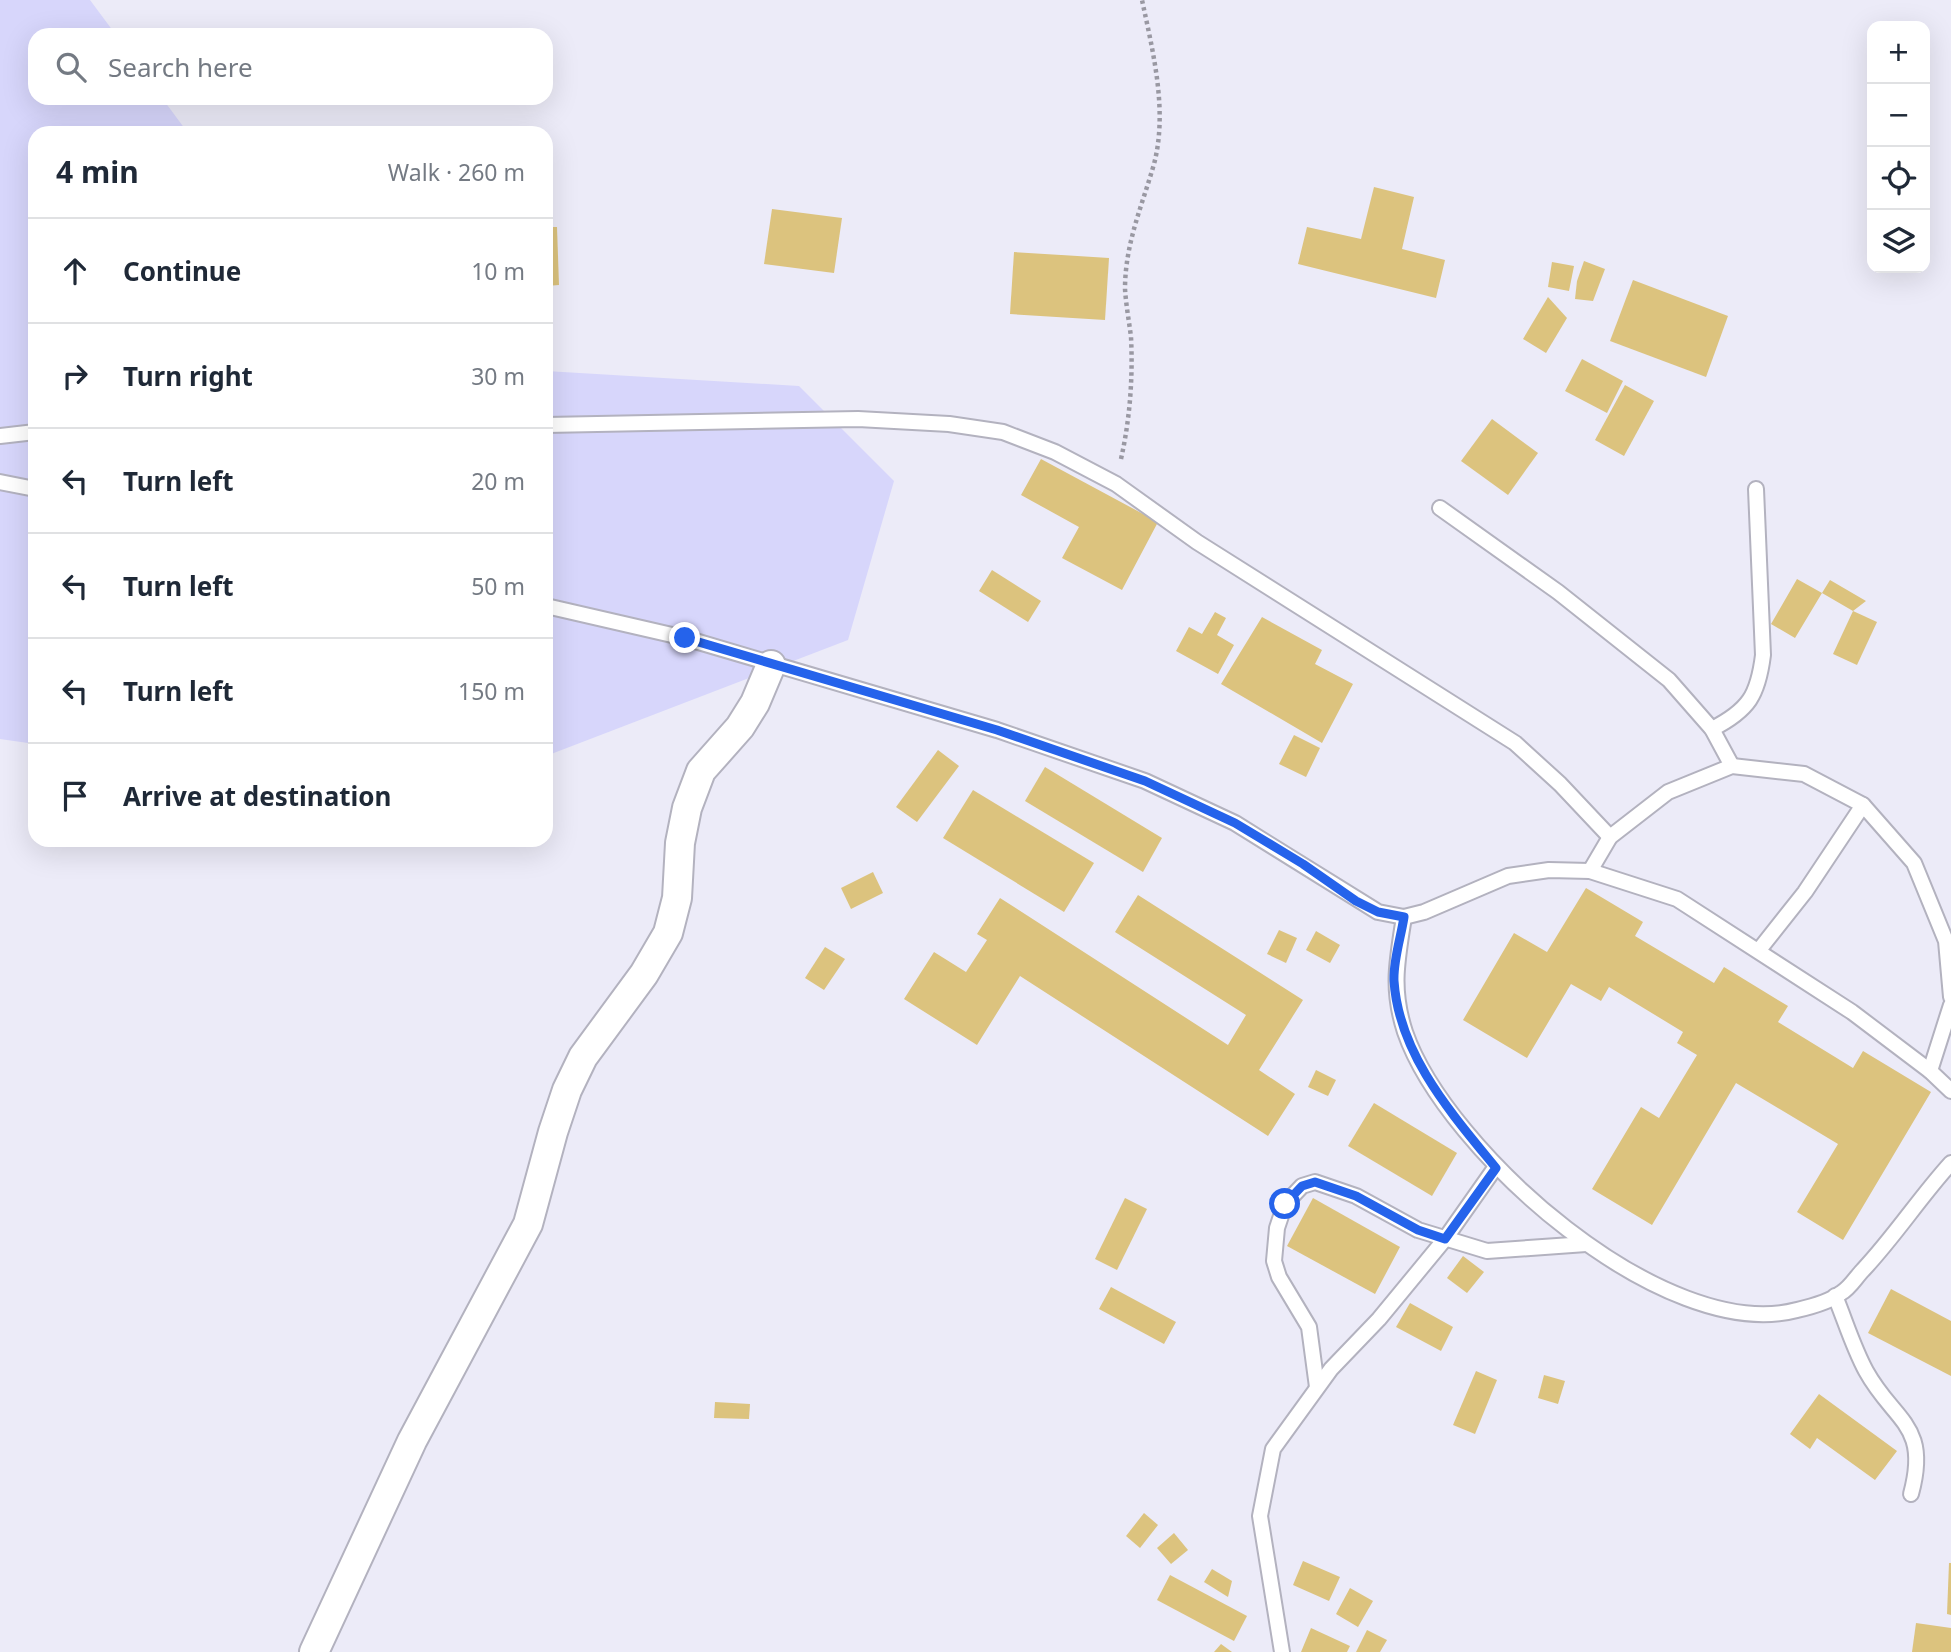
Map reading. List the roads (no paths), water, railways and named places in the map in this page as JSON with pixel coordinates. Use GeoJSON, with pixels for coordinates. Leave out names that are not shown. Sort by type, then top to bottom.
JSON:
{"type":"FeatureCollection","features":[{"type":"Feature","properties":{"kind":"street"},"geometry":{"type":"LineString","coordinates":[[314,1652],[412,1441],[528,1224],[553,1132],[572,1079],[583,1057],[644,974],[668,933],[677,898],[685,820],[701,771],[740,727],[755,703],[771,665]]}},
{"type":"Feature","properties":{"kind":"lane"},"geometry":{"type":"LineString","coordinates":[[553,425],[858,419],[949,424],[1003,432],[1055,452],[1116,484],[1198,542],[1515,743],[1560,784],[1610,837]]}},
{"type":"Feature","properties":{"kind":"lane"},"geometry":{"type":"LineString","coordinates":[[0,436],[28,433]]}},
{"type":"Feature","properties":{"kind":"lane"},"geometry":{"type":"LineString","coordinates":[[0,482],[28,488]]}},
{"type":"Feature","properties":{"kind":"lane"},"geometry":{"type":"LineString","coordinates":[[1712,729],[1747,706],[1760,682],[1763,655],[1756,489]]}},
{"type":"Feature","properties":{"kind":"lane"},"geometry":{"type":"LineString","coordinates":[[1440,508],[1610,632],[1669,680],[1712,729],[1732,766]]}},
{"type":"Feature","properties":{"kind":"lane"},"geometry":{"type":"LineString","coordinates":[[553,608],[685,638],[997,730],[1145,781],[1235,823],[1303,864],[1356,901],[1378,912],[1404,917],[1508,876],[1549,870],[1590,871],[1678,899],[1852,1012],[1930,1071],[1951,1091]]}},
{"type":"Feature","properties":{"kind":"lane"},"geometry":{"type":"LineString","coordinates":[[1590,871],[1610,837],[1668,792],[1732,766],[1804,774],[1863,805],[1914,863],[1946,941],[1951,997]]}},
{"type":"Feature","properties":{"kind":"lane"},"geometry":{"type":"LineString","coordinates":[[1759,950],[1805,892],[1863,805]]}},
{"type":"Feature","properties":{"kind":"lane"},"geometry":{"type":"LineString","coordinates":[[1404,917],[1394,980],[1405,1033],[1440,1100],[1496,1168],[1586,1244],[1674,1296],[1748,1316],[1796,1311],[1841,1294],[1886,1245],[1951,1164]]}},
{"type":"Feature","properties":{"kind":"lane"},"geometry":{"type":"LineString","coordinates":[[1930,1071],[1951,1005]]}},
{"type":"Feature","properties":{"kind":"lane"},"geometry":{"type":"LineString","coordinates":[[1282,1652],[1261,1516],[1273,1449],[1317,1387],[1379,1319],[1445,1239],[1496,1168]]}},
{"type":"Feature","properties":{"kind":"lane"},"geometry":{"type":"LineString","coordinates":[[1317,1387],[1309,1327],[1279,1277],[1274,1261],[1278,1228],[1285,1204],[1302,1186],[1315,1182],[1356,1196],[1418,1230],[1487,1251],[1586,1244]]}},
{"type":"Feature","properties":{"kind":"lane"},"geometry":{"type":"LineString","coordinates":[[1835,1296],[1867,1372],[1896,1408],[1917,1446],[1917,1471],[1911,1494]]}}]}
